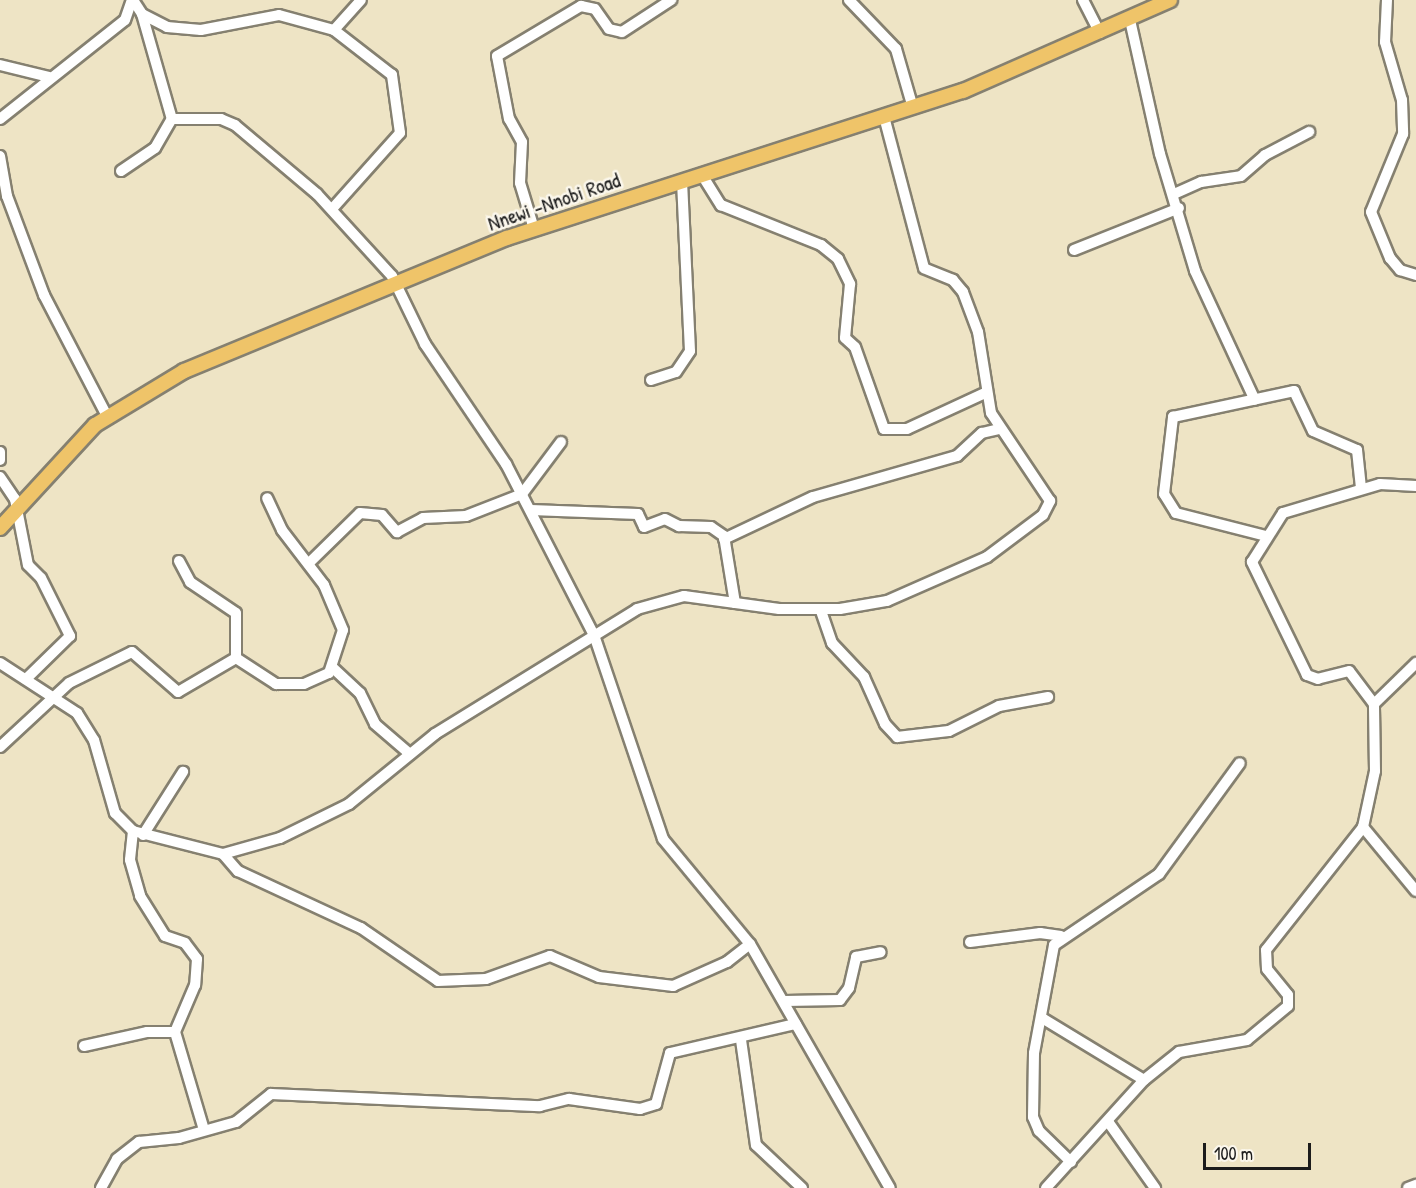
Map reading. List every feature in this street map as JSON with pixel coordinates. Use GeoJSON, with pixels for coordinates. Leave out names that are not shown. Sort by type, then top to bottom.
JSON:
{"type":"FeatureCollection","features":[{"type":"Feature","properties":{"kind":"main road","name":"Nnewi -Nnobi Road"},"geometry":{"type":"LineString","coordinates":[[0,528],[107,416],[184,371],[395,283],[534,230],[913,108],[1100,33],[1170,0]]}},
{"type":"Feature","properties":{"kind":"street"},"geometry":{"type":"LineString","coordinates":[[121,171],[155,148],[172,119],[142,14],[132,0]]}},
{"type":"Feature","properties":{"kind":"street"},"geometry":{"type":"LineString","coordinates":[[0,119],[49,77],[125,20],[132,0]]}},
{"type":"Feature","properties":{"kind":"street"},"geometry":{"type":"LineString","coordinates":[[334,30],[361,0]]}},
{"type":"Feature","properties":{"kind":"street"},"geometry":{"type":"LineString","coordinates":[[534,230],[520,183],[522,142],[509,119],[497,56],[581,6],[595,9],[609,29],[622,32],[671,0]]}},
{"type":"Feature","properties":{"kind":"street"},"geometry":{"type":"LineString","coordinates":[[849,0],[896,49],[913,108]]}},
{"type":"Feature","properties":{"kind":"street"},"geometry":{"type":"LineString","coordinates":[[1083,0],[1100,33]]}},
{"type":"Feature","properties":{"kind":"street"},"geometry":{"type":"LineString","coordinates":[[1387,0],[1385,42],[1402,100],[1403,134],[1371,212],[1390,258],[1400,270],[1416,275]]}},
{"type":"Feature","properties":{"kind":"street"},"geometry":{"type":"LineString","coordinates":[[142,14],[175,30],[201,30],[287,15],[334,30],[392,75],[400,133],[332,209]]}},
{"type":"Feature","properties":{"kind":"street"},"geometry":{"type":"LineString","coordinates":[[1130,20],[1160,154],[1179,208],[1195,271],[1255,400]]}},
{"type":"Feature","properties":{"kind":"street"},"geometry":{"type":"LineString","coordinates":[[0,65],[49,77]]}},
{"type":"Feature","properties":{"kind":"street"},"geometry":{"type":"LineString","coordinates":[[0,663],[54,695],[77,713],[94,740],[115,813],[138,833],[223,854],[310,825],[349,804],[410,754],[637,609],[672,598],[821,611],[887,601],[987,557],[1050,508],[1048,493],[999,429],[987,392],[978,332],[963,292],[953,280],[924,268],[885,117]]}},
{"type":"Feature","properties":{"kind":"street"},"geometry":{"type":"LineString","coordinates":[[172,119],[228,120],[332,209],[395,283],[419,334],[522,494],[594,635],[658,828],[750,944],[785,1001],[890,1188]]}},
{"type":"Feature","properties":{"kind":"street"},"geometry":{"type":"LineString","coordinates":[[1174,194],[1208,180],[1234,179],[1309,132]]}},
{"type":"Feature","properties":{"kind":"street"},"geometry":{"type":"LineString","coordinates":[[0,156],[7,196],[44,295],[107,416]]}},
{"type":"Feature","properties":{"kind":"street"},"geometry":{"type":"LineString","coordinates":[[702,175],[721,205],[821,245],[838,260],[850,284],[845,338],[855,347],[884,429],[907,429],[987,392]]}},
{"type":"Feature","properties":{"kind":"street"},"geometry":{"type":"LineString","coordinates":[[651,380],[676,372],[690,351],[682,181]]}},
{"type":"Feature","properties":{"kind":"street"},"geometry":{"type":"LineString","coordinates":[[1074,250],[1179,208]]}},
{"type":"Feature","properties":{"kind":"street"},"geometry":{"type":"LineString","coordinates":[[1266,536],[1193,521],[1176,513],[1164,494],[1173,417],[1294,391],[1313,431],[1357,450],[1360,488]]}},
{"type":"Feature","properties":{"kind":"street"},"geometry":{"type":"LineString","coordinates":[[724,539],[813,497],[957,456],[982,433],[999,429]]}},
{"type":"Feature","properties":{"kind":"street"},"geometry":{"type":"LineString","coordinates":[[309,563],[360,513],[382,515],[397,532],[415,520],[466,516],[522,494],[561,442]]}},
{"type":"Feature","properties":{"kind":"street"},"geometry":{"type":"LineString","coordinates":[[0,452],[0,460]]}},
{"type":"Feature","properties":{"kind":"street"},"geometry":{"type":"LineString","coordinates":[[0,477],[15,498],[14,511],[28,565],[41,578],[70,636],[26,679]]}},
{"type":"Feature","properties":{"kind":"street"},"geometry":{"type":"LineString","coordinates":[[1046,1188],[1109,1123],[1144,1080],[1193,1046],[1247,1040],[1288,1006],[1288,995],[1267,969],[1266,950],[1363,827],[1375,771],[1374,704],[1349,671],[1318,679],[1307,675],[1253,570],[1254,553],[1283,513],[1360,488],[1416,486]]}},
{"type":"Feature","properties":{"kind":"street"},"geometry":{"type":"LineString","coordinates":[[267,498],[282,530],[309,563],[343,630],[333,668]]}},
{"type":"Feature","properties":{"kind":"street"},"geometry":{"type":"LineString","coordinates":[[531,510],[638,514],[644,527],[665,519],[684,526],[702,523],[724,539],[735,603]]}},
{"type":"Feature","properties":{"kind":"street"},"geometry":{"type":"LineString","coordinates":[[179,561],[190,582],[237,613],[236,658]]}},
{"type":"Feature","properties":{"kind":"street"},"geometry":{"type":"LineString","coordinates":[[821,611],[832,643],[864,677],[885,724],[897,737],[930,736],[999,706],[1048,697]]}},
{"type":"Feature","properties":{"kind":"street"},"geometry":{"type":"LineString","coordinates":[[0,747],[54,695],[132,652],[178,692],[236,658]]}},
{"type":"Feature","properties":{"kind":"street"},"geometry":{"type":"LineString","coordinates":[[236,658],[264,679],[291,686],[333,668]]}},
{"type":"Feature","properties":{"kind":"street"},"geometry":{"type":"LineString","coordinates":[[1374,704],[1416,663]]}},
{"type":"Feature","properties":{"kind":"street"},"geometry":{"type":"LineString","coordinates":[[333,668],[360,693],[375,724],[410,754]]}},
{"type":"Feature","properties":{"kind":"street"},"geometry":{"type":"LineString","coordinates":[[1071,1162],[1039,1131],[1033,1117],[1034,1053],[1054,945],[1061,936],[1159,874],[1240,763]]}},
{"type":"Feature","properties":{"kind":"street"},"geometry":{"type":"LineString","coordinates":[[183,772],[138,833],[130,860],[140,896],[165,936],[185,943],[197,959],[195,986],[175,1032],[204,1130]]}},
{"type":"Feature","properties":{"kind":"street"},"geometry":{"type":"LineString","coordinates":[[1363,827],[1416,891]]}},
{"type":"Feature","properties":{"kind":"street"},"geometry":{"type":"LineString","coordinates":[[223,854],[238,871],[361,928],[438,981],[486,979],[550,956],[599,977],[673,986],[727,962],[750,944]]}},
{"type":"Feature","properties":{"kind":"street"},"geometry":{"type":"LineString","coordinates":[[970,942],[1040,933],[1061,936]]}},
{"type":"Feature","properties":{"kind":"street"},"geometry":{"type":"LineString","coordinates":[[785,1001],[840,1000],[856,957],[880,952]]}},
{"type":"Feature","properties":{"kind":"street"},"geometry":{"type":"LineString","coordinates":[[1042,1018],[1144,1080]]}},
{"type":"Feature","properties":{"kind":"street"},"geometry":{"type":"LineString","coordinates":[[100,1188],[117,1159],[139,1142],[204,1130],[249,1116],[271,1094],[529,1106],[569,1099],[640,1109],[656,1104],[666,1055],[741,1040],[796,1024]]}},
{"type":"Feature","properties":{"kind":"street"},"geometry":{"type":"LineString","coordinates":[[84,1046],[147,1032],[175,1032]]}},
{"type":"Feature","properties":{"kind":"street"},"geometry":{"type":"LineString","coordinates":[[741,1040],[756,1145],[802,1188]]}},
{"type":"Feature","properties":{"kind":"street"},"geometry":{"type":"LineString","coordinates":[[1109,1123],[1155,1188]]}},
{"type":"Feature","properties":{"kind":"street"},"geometry":{"type":"LineString","coordinates":[[1408,1188],[1416,1185]]}}]}
